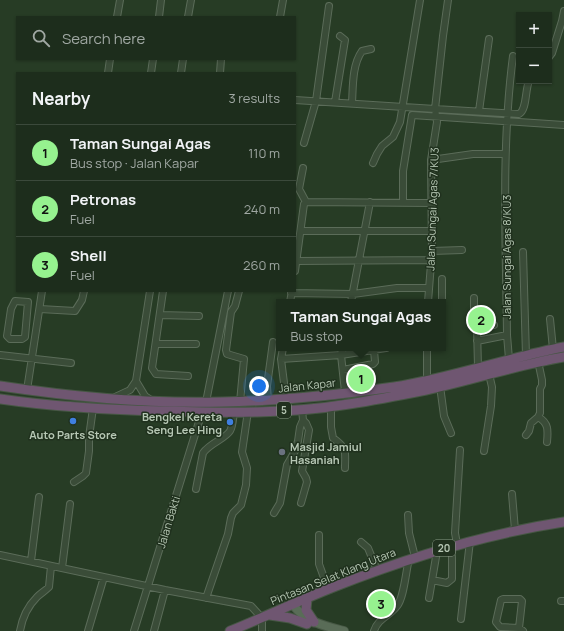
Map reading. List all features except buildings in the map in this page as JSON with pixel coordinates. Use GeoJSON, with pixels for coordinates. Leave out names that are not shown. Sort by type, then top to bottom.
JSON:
{"type":"FeatureCollection","features":[{"type":"Feature","properties":{"kind":"highway","name":"Jalan Kapar"},"geometry":{"type":"LineString","coordinates":[[0,386],[112,399],[206,402],[268,401],[311,398],[345,392],[395,387],[564,347]]}},
{"type":"Feature","properties":{"kind":"highway","name":"Jalan Kapar"},"geometry":{"type":"LineString","coordinates":[[0,399],[28,403],[93,408],[202,412],[248,412],[302,409],[331,406],[419,391],[564,357]]}},
{"type":"Feature","properties":{"kind":"highway","name":"Pintasan Selat Klang Utara"},"geometry":{"type":"LineString","coordinates":[[230,631],[328,589],[412,558],[454,545],[515,530],[564,522]]}},
{"type":"Feature","properties":{"kind":"highway"},"geometry":{"type":"LineString","coordinates":[[307,598],[306,610],[310,623]]}},
{"type":"Feature","properties":{"kind":"highway"},"geometry":{"type":"LineString","coordinates":[[265,617],[290,618],[310,623]]}},
{"type":"Feature","properties":{"kind":"main road"},"geometry":{"type":"LineString","coordinates":[[291,606],[310,623],[344,631]]}},
{"type":"Feature","properties":{"kind":"street"},"geometry":{"type":"LineString","coordinates":[[117,16],[120,0]]}},
{"type":"Feature","properties":{"kind":"street"},"geometry":{"type":"LineString","coordinates":[[159,16],[161,0]]}},
{"type":"Feature","properties":{"kind":"street"},"geometry":{"type":"LineString","coordinates":[[188,16],[191,0]]}},
{"type":"Feature","properties":{"kind":"street"},"geometry":{"type":"LineString","coordinates":[[280,16],[283,0]]}},
{"type":"Feature","properties":{"kind":"street"},"geometry":{"type":"LineString","coordinates":[[373,163],[382,146],[397,132],[400,122],[420,0]]}},
{"type":"Feature","properties":{"kind":"street","name":"Jalan Sungai Agas 7/KU3"},"geometry":{"type":"LineString","coordinates":[[428,299],[432,260],[431,160],[437,122],[435,109],[448,0]]}},
{"type":"Feature","properties":{"kind":"street"},"geometry":{"type":"LineString","coordinates":[[304,143],[316,101],[329,6]]}},
{"type":"Feature","properties":{"kind":"street"},"geometry":{"type":"LineString","coordinates":[[552,53],[564,11]]}},
{"type":"Feature","properties":{"kind":"street"},"geometry":{"type":"LineString","coordinates":[[335,102],[345,40],[340,36]]}},
{"type":"Feature","properties":{"kind":"street"},"geometry":{"type":"LineString","coordinates":[[479,111],[490,39]]}},
{"type":"Feature","properties":{"kind":"street"},"geometry":{"type":"LineString","coordinates":[[352,103],[355,70],[359,55],[362,51],[371,49]]}},
{"type":"Feature","properties":{"kind":"street","name":"Jalan Sungai Agas 8/KU3"},"geometry":{"type":"LineString","coordinates":[[509,359],[507,335],[505,154],[506,121],[513,56]]}},
{"type":"Feature","properties":{"kind":"street"},"geometry":{"type":"LineString","coordinates":[[108,72],[110,60]]}},
{"type":"Feature","properties":{"kind":"street"},"geometry":{"type":"LineString","coordinates":[[151,72],[153,60]]}},
{"type":"Feature","properties":{"kind":"street"},"geometry":{"type":"LineString","coordinates":[[181,72],[182,60]]}},
{"type":"Feature","properties":{"kind":"street"},"geometry":{"type":"LineString","coordinates":[[220,72],[221,60]]}},
{"type":"Feature","properties":{"kind":"street"},"geometry":{"type":"LineString","coordinates":[[296,100],[507,112],[514,114],[522,112],[524,108],[528,84]]}},
{"type":"Feature","properties":{"kind":"street"},"geometry":{"type":"LineString","coordinates":[[402,202],[403,171],[412,114],[564,125]]}},
{"type":"Feature","properties":{"kind":"street"},"geometry":{"type":"LineString","coordinates":[[431,160],[450,156],[473,154],[505,154]]}},
{"type":"Feature","properties":{"kind":"street"},"geometry":{"type":"LineString","coordinates":[[303,168],[299,189],[306,202]]}},
{"type":"Feature","properties":{"kind":"street"},"geometry":{"type":"LineString","coordinates":[[306,202],[432,203]]}},
{"type":"Feature","properties":{"kind":"street"},"geometry":{"type":"LineString","coordinates":[[296,266],[304,204],[306,202]]}},
{"type":"Feature","properties":{"kind":"street"},"geometry":{"type":"LineString","coordinates":[[352,299],[370,202]]}},
{"type":"Feature","properties":{"kind":"street"},"geometry":{"type":"LineString","coordinates":[[301,231],[431,231]]}},
{"type":"Feature","properties":{"kind":"street"},"geometry":{"type":"LineString","coordinates":[[432,251],[462,250]]}},
{"type":"Feature","properties":{"kind":"street"},"geometry":{"type":"LineString","coordinates":[[523,252],[526,356]]}},
{"type":"Feature","properties":{"kind":"street"},"geometry":{"type":"LineString","coordinates":[[297,261],[432,260]]}},
{"type":"Feature","properties":{"kind":"street"},"geometry":{"type":"LineString","coordinates":[[442,279],[442,299]]}},
{"type":"Feature","properties":{"kind":"street"},"geometry":{"type":"LineString","coordinates":[[292,292],[353,294],[397,288],[429,288]]}},
{"type":"Feature","properties":{"kind":"street"},"geometry":{"type":"LineString","coordinates":[[27,390],[42,292]]}},
{"type":"Feature","properties":{"kind":"street"},"geometry":{"type":"LineString","coordinates":[[40,309],[75,311],[82,300],[84,292]]}},
{"type":"Feature","properties":{"kind":"street"},"geometry":{"type":"LineString","coordinates":[[112,399],[130,390],[136,382],[150,292]]}},
{"type":"Feature","properties":{"kind":"street"},"geometry":{"type":"LineString","coordinates":[[163,292],[152,368],[156,374],[188,376]]}},
{"type":"Feature","properties":{"kind":"street"},"geometry":{"type":"LineString","coordinates":[[206,402],[228,292]]}},
{"type":"Feature","properties":{"kind":"street"},"geometry":{"type":"LineString","coordinates":[[239,292],[235,306],[231,312],[226,350],[227,354],[244,359],[240,402]]}},
{"type":"Feature","properties":{"kind":"street"},"geometry":{"type":"LineString","coordinates":[[474,298],[474,325],[494,325]]}},
{"type":"Feature","properties":{"kind":"street"},"geometry":{"type":"LineString","coordinates":[[28,302],[25,337],[22,339],[10,339],[7,336],[11,309],[15,302],[28,302],[41,302]]}},
{"type":"Feature","properties":{"kind":"street"},"geometry":{"type":"LineString","coordinates":[[160,315],[199,316]]}},
{"type":"Feature","properties":{"kind":"street"},"geometry":{"type":"LineString","coordinates":[[550,319],[553,349]]}},
{"type":"Feature","properties":{"kind":"street"},"geometry":{"type":"LineString","coordinates":[[478,326],[478,368]]}},
{"type":"Feature","properties":{"kind":"street"},"geometry":{"type":"LineString","coordinates":[[477,341],[507,335]]}},
{"type":"Feature","properties":{"kind":"street"},"geometry":{"type":"LineString","coordinates":[[268,401],[267,386],[273,342]]}},
{"type":"Feature","properties":{"kind":"street"},"geometry":{"type":"LineString","coordinates":[[156,344],[196,344]]}},
{"type":"Feature","properties":{"kind":"street"},"geometry":{"type":"LineString","coordinates":[[282,351],[281,359],[286,399]]}},
{"type":"Feature","properties":{"kind":"street"},"geometry":{"type":"LineString","coordinates":[[281,359],[342,351],[345,392]]}},
{"type":"Feature","properties":{"kind":"street"},"geometry":{"type":"LineString","coordinates":[[343,370],[373,364],[376,359],[374,351]]}},
{"type":"Feature","properties":{"kind":"street"},"geometry":{"type":"LineString","coordinates":[[427,351],[428,380]]}},
{"type":"Feature","properties":{"kind":"street"},"geometry":{"type":"LineString","coordinates":[[0,355],[71,363]]}},
{"type":"Feature","properties":{"kind":"street"},"geometry":{"type":"LineString","coordinates":[[526,435],[529,432],[531,423],[540,413],[540,390],[542,380],[538,362]]}},
{"type":"Feature","properties":{"kind":"street"},"geometry":{"type":"LineString","coordinates":[[484,451],[491,406],[492,387],[488,374]]}},
{"type":"Feature","properties":{"kind":"street"},"geometry":{"type":"LineString","coordinates":[[136,382],[145,396],[154,401]]}},
{"type":"Feature","properties":{"kind":"street"},"geometry":{"type":"LineString","coordinates":[[440,386],[444,416],[450,433]]}},
{"type":"Feature","properties":{"kind":"street"},"geometry":{"type":"LineString","coordinates":[[331,406],[331,427],[333,438],[346,450],[345,468]]}},
{"type":"Feature","properties":{"kind":"street"},"geometry":{"type":"LineString","coordinates":[[74,482],[86,473],[93,408]]}},
{"type":"Feature","properties":{"kind":"street"},"geometry":{"type":"LineString","coordinates":[[274,513],[280,503],[287,465],[295,451],[298,441],[300,427],[303,420],[302,409]]}},
{"type":"Feature","properties":{"kind":"street","name":"Jalan Bakti"},"geometry":{"type":"LineString","coordinates":[[134,631],[202,412]]}},
{"type":"Feature","properties":{"kind":"street"},"geometry":{"type":"LineString","coordinates":[[196,490],[203,453],[206,448],[228,434],[231,429],[234,412]]}},
{"type":"Feature","properties":{"kind":"street"},"geometry":{"type":"LineString","coordinates":[[206,598],[228,534],[231,518],[233,513],[241,505],[246,485],[247,468],[242,452],[248,412]]}},
{"type":"Feature","properties":{"kind":"street"},"geometry":{"type":"LineString","coordinates":[[538,417],[546,424],[547,442]]}},
{"type":"Feature","properties":{"kind":"street"},"geometry":{"type":"LineString","coordinates":[[301,503],[307,482],[302,470],[309,430],[303,420]]}},
{"type":"Feature","properties":{"kind":"street"},"geometry":{"type":"LineString","coordinates":[[432,580],[447,583],[452,579],[452,558],[460,450]]}},
{"type":"Feature","properties":{"kind":"street"},"geometry":{"type":"LineString","coordinates":[[512,494],[515,530]]}},
{"type":"Feature","properties":{"kind":"street"},"geometry":{"type":"LineString","coordinates":[[31,561],[39,497]]}},
{"type":"Feature","properties":{"kind":"street"},"geometry":{"type":"LineString","coordinates":[[62,568],[70,504]]}},
{"type":"Feature","properties":{"kind":"street"},"geometry":{"type":"LineString","coordinates":[[374,631],[376,624],[398,605],[412,558],[408,515]]}},
{"type":"Feature","properties":{"kind":"street"},"geometry":{"type":"LineString","coordinates":[[319,535],[319,564],[328,589]]}},
{"type":"Feature","properties":{"kind":"street"},"geometry":{"type":"LineString","coordinates":[[461,619],[470,541]]}},
{"type":"Feature","properties":{"kind":"street"},"geometry":{"type":"LineString","coordinates":[[361,542],[368,548],[377,570]]}},
{"type":"Feature","properties":{"kind":"street"},"geometry":{"type":"LineString","coordinates":[[429,598],[437,551]]}},
{"type":"Feature","properties":{"kind":"street"},"geometry":{"type":"LineString","coordinates":[[0,555],[165,590],[251,606],[265,617],[262,631]]}},
{"type":"Feature","properties":{"kind":"street"},"geometry":{"type":"LineString","coordinates":[[20,631],[21,622],[29,607],[37,597],[49,587],[51,566]]}},
{"type":"Feature","properties":{"kind":"street"},"geometry":{"type":"LineString","coordinates":[[88,631],[104,577]]}},
{"type":"Feature","properties":{"kind":"street"},"geometry":{"type":"LineString","coordinates":[[154,631],[165,590]]}},
{"type":"Feature","properties":{"kind":"street"},"geometry":{"type":"LineString","coordinates":[[520,599],[522,601],[521,630],[498,626],[496,622],[501,600],[520,599]]}},
{"type":"Feature","properties":{"kind":"place","name":"Petronas"},"geometry":{"type":"Point","coordinates":[481,320]}},
{"type":"Feature","properties":{"kind":"place","name":"Taman Sungai Agas"},"geometry":{"type":"Point","coordinates":[361,379]}},
{"type":"Feature","properties":{"kind":"place","name":"Auto Parts Store"},"geometry":{"type":"Point","coordinates":[73,421]}},
{"type":"Feature","properties":{"kind":"place","name":"Bengkel Kereta Seng Lee Hing"},"geometry":{"type":"Point","coordinates":[230,422]}},
{"type":"Feature","properties":{"kind":"place","name":"Masjid Jamiul Hasaniah"},"geometry":{"type":"Point","coordinates":[282,452]}},
{"type":"Feature","properties":{"kind":"place","name":"Shell"},"geometry":{"type":"Point","coordinates":[381,604]}}]}
